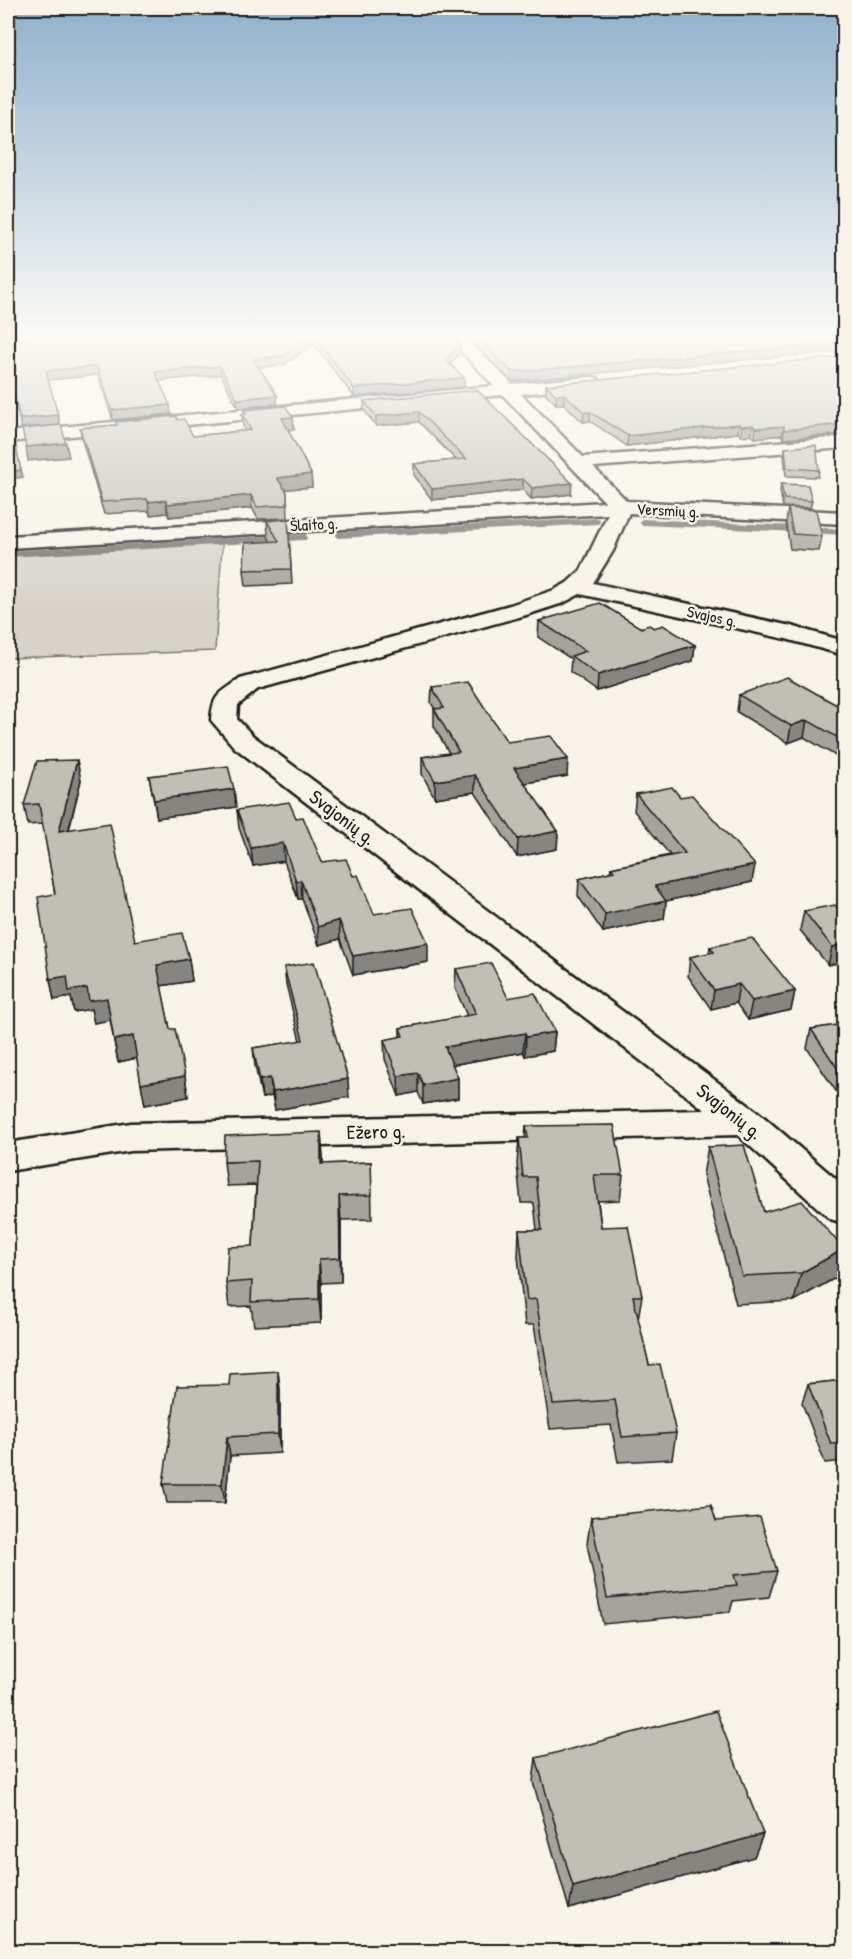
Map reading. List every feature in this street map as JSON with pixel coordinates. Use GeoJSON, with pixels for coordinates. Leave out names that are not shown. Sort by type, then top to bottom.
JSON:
{"type":"FeatureCollection","features":[{"type":"Feature","properties":{"kind":"street"},"geometry":{"type":"LineString","coordinates":[[8,437],[99,428]]}},
{"type":"Feature","properties":{"kind":"street","name":"Versmių g."},"geometry":{"type":"LineString","coordinates":[[544,428],[621,507],[844,518]]}},
{"type":"Feature","properties":{"kind":"street"},"geometry":{"type":"LineString","coordinates":[[578,463],[844,442]]}},
{"type":"Feature","properties":{"kind":"street"},"geometry":{"type":"LineString","coordinates":[[578,587],[605,549],[621,507]]}},
{"type":"Feature","properties":{"kind":"street","name":"Šlaito g."},"geometry":{"type":"LineString","coordinates":[[8,542],[621,507]]}},
{"type":"Feature","properties":{"kind":"street","name":"Svajos g."},"geometry":{"type":"LineString","coordinates":[[578,587],[791,633],[844,648]]}},
{"type":"Feature","properties":{"kind":"street","name":"Svajonių g."},"geometry":{"type":"LineString","coordinates":[[578,587],[518,610],[249,684],[225,702],[224,720],[243,741],[746,1122],[844,1208]]}},
{"type":"Feature","properties":{"kind":"street","name":"Ežero g."},"geometry":{"type":"LineString","coordinates":[[8,1157],[131,1137],[746,1122]]}},
{"type":"Feature","properties":{"kind":"shaded area"},"geometry":{"type":"Polygon","coordinates":[[[223,533],[215,651],[8,658],[8,545],[223,533]]]}},
{"type":"Feature","properties":{"kind":"building"},"geometry":{"type":"Polygon","coordinates":[[[62,428],[66,443],[26,447],[22,429],[62,428]]]}},
{"type":"Feature","properties":{"kind":"building"},"geometry":{"type":"Polygon","coordinates":[[[80,428],[189,428],[193,436],[251,430],[250,428],[287,428],[311,474],[277,478],[287,492],[287,505],[257,507],[251,495],[167,504],[166,500],[148,502],[147,499],[102,502],[80,428]]]}},
{"type":"Feature","properties":{"kind":"building"},"geometry":{"type":"Polygon","coordinates":[[[435,428],[516,428],[572,483],[532,488],[523,479],[432,489],[414,464],[466,459],[435,428]]]}},
{"type":"Feature","properties":{"kind":"building"},"geometry":{"type":"Polygon","coordinates":[[[616,428],[698,428],[628,436],[616,428]]]}},
{"type":"Feature","properties":{"kind":"building"},"geometry":{"type":"Polygon","coordinates":[[[8,435],[14,437],[21,470],[8,472],[8,435]]]}},
{"type":"Feature","properties":{"kind":"building"},"geometry":{"type":"Polygon","coordinates":[[[816,445],[819,470],[787,468],[785,448],[816,445]]]}},
{"type":"Feature","properties":{"kind":"building"},"geometry":{"type":"Polygon","coordinates":[[[781,484],[808,485],[812,501],[784,499],[781,484]]]}},
{"type":"Feature","properties":{"kind":"building"},"geometry":{"type":"Polygon","coordinates":[[[788,508],[816,510],[822,536],[793,534],[788,508]]]}},
{"type":"Feature","properties":{"kind":"building"},"geometry":{"type":"Polygon","coordinates":[[[288,519],[291,569],[244,570],[245,543],[279,541],[267,521],[288,519]]]}},
{"type":"Feature","properties":{"kind":"building"},"geometry":{"type":"Polygon","coordinates":[[[600,603],[641,628],[649,625],[654,628],[663,625],[695,645],[598,675],[571,656],[586,651],[539,621],[600,603]]]}},
{"type":"Feature","properties":{"kind":"building"},"geometry":{"type":"Polygon","coordinates":[[[787,677],[844,709],[844,741],[807,720],[791,726],[739,695],[787,677]]]}},
{"type":"Feature","properties":{"kind":"building"},"geometry":{"type":"Polygon","coordinates":[[[468,682],[507,742],[551,736],[568,759],[514,768],[558,831],[518,839],[475,775],[435,781],[422,757],[459,752],[434,709],[444,708],[432,687],[468,682]]]}},
{"type":"Feature","properties":{"kind":"building"},"geometry":{"type":"Polygon","coordinates":[[[77,760],[59,831],[110,823],[135,941],[182,933],[189,959],[157,965],[170,1029],[175,1029],[185,1076],[141,1084],[133,1036],[114,1040],[107,998],[89,1001],[87,988],[69,991],[67,976],[50,979],[38,897],[55,894],[39,804],[24,805],[37,761],[77,760]]]}},
{"type":"Feature","properties":{"kind":"building"},"geometry":{"type":"Polygon","coordinates":[[[228,766],[234,789],[154,800],[149,776],[228,766]]]}},
{"type":"Feature","properties":{"kind":"building"},"geometry":{"type":"Polygon","coordinates":[[[672,787],[680,797],[692,795],[755,865],[655,886],[666,901],[605,914],[579,879],[614,871],[611,868],[685,853],[636,794],[672,787]]]}},
{"type":"Feature","properties":{"kind":"building"},"geometry":{"type":"Polygon","coordinates":[[[289,802],[296,818],[303,817],[322,862],[346,859],[353,876],[358,875],[374,914],[412,908],[428,943],[353,956],[339,920],[318,927],[301,880],[296,881],[283,843],[251,848],[237,810],[289,802]]]}},
{"type":"Feature","properties":{"kind":"building"},"geometry":{"type":"Polygon","coordinates":[[[835,905],[844,916],[844,944],[832,947],[804,911],[835,905]]]}},
{"type":"Feature","properties":{"kind":"building"},"geometry":{"type":"Polygon","coordinates":[[[752,938],[795,991],[752,1001],[739,984],[714,990],[690,957],[714,952],[710,947],[752,938]]]}},
{"type":"Feature","properties":{"kind":"building"},"geometry":{"type":"Polygon","coordinates":[[[314,962],[348,1079],[273,1092],[270,1078],[260,1080],[253,1048],[303,1040],[284,967],[314,962]]]}},
{"type":"Feature","properties":{"kind":"building"},"geometry":{"type":"Polygon","coordinates":[[[491,963],[508,998],[535,993],[555,1032],[526,1037],[525,1033],[445,1047],[458,1078],[423,1085],[418,1073],[398,1076],[384,1040],[403,1036],[400,1028],[476,1014],[456,969],[491,963]]]}},
{"type":"Feature","properties":{"kind":"building"},"geometry":{"type":"Polygon","coordinates":[[[844,1024],[844,1078],[811,1029],[844,1024]]]}},
{"type":"Feature","properties":{"kind":"building"},"geometry":{"type":"Polygon","coordinates":[[[614,1125],[623,1175],[594,1175],[601,1227],[628,1226],[642,1296],[633,1296],[649,1365],[660,1364],[676,1433],[622,1437],[615,1400],[553,1404],[536,1299],[527,1300],[519,1230],[542,1230],[536,1177],[523,1177],[519,1138],[528,1138],[526,1126],[614,1125]]]}},
{"type":"Feature","properties":{"kind":"building"},"geometry":{"type":"Polygon","coordinates":[[[321,1132],[321,1164],[371,1162],[372,1195],[339,1196],[340,1258],[319,1259],[319,1299],[251,1302],[252,1281],[226,1283],[228,1247],[253,1246],[258,1161],[224,1162],[225,1136],[321,1132]]]}},
{"type":"Feature","properties":{"kind":"building"},"geometry":{"type":"Polygon","coordinates":[[[744,1145],[764,1212],[802,1201],[844,1249],[801,1273],[742,1276],[708,1147],[744,1145]]]}},
{"type":"Feature","properties":{"kind":"building"},"geometry":{"type":"Polygon","coordinates":[[[278,1371],[278,1434],[227,1437],[222,1484],[163,1484],[177,1386],[229,1385],[230,1374],[278,1371]]]}},
{"type":"Feature","properties":{"kind":"building"},"geometry":{"type":"Polygon","coordinates":[[[844,1380],[844,1443],[831,1444],[808,1384],[844,1380]]]}},
{"type":"Feature","properties":{"kind":"building"},"geometry":{"type":"Polygon","coordinates":[[[711,1505],[716,1521],[760,1517],[777,1571],[734,1575],[737,1585],[607,1598],[591,1517],[711,1505]]]}},
{"type":"Feature","properties":{"kind":"building"},"geometry":{"type":"Polygon","coordinates":[[[716,1711],[763,1834],[573,1887],[536,1758],[716,1711]]]}},
{"type":"Feature","properties":{"kind":"waterway"},"geometry":{"type":"LineString","coordinates":[[339,535],[597,521]]}},
{"type":"Feature","properties":{"kind":"waterway"},"geometry":{"type":"LineString","coordinates":[[643,522],[797,529]]}},
{"type":"Feature","properties":{"kind":"waterway"},"geometry":{"type":"LineString","coordinates":[[811,530],[844,532]]}},
{"type":"Feature","properties":{"kind":"waterway"},"geometry":{"type":"LineString","coordinates":[[8,554],[304,537]]}}]}
